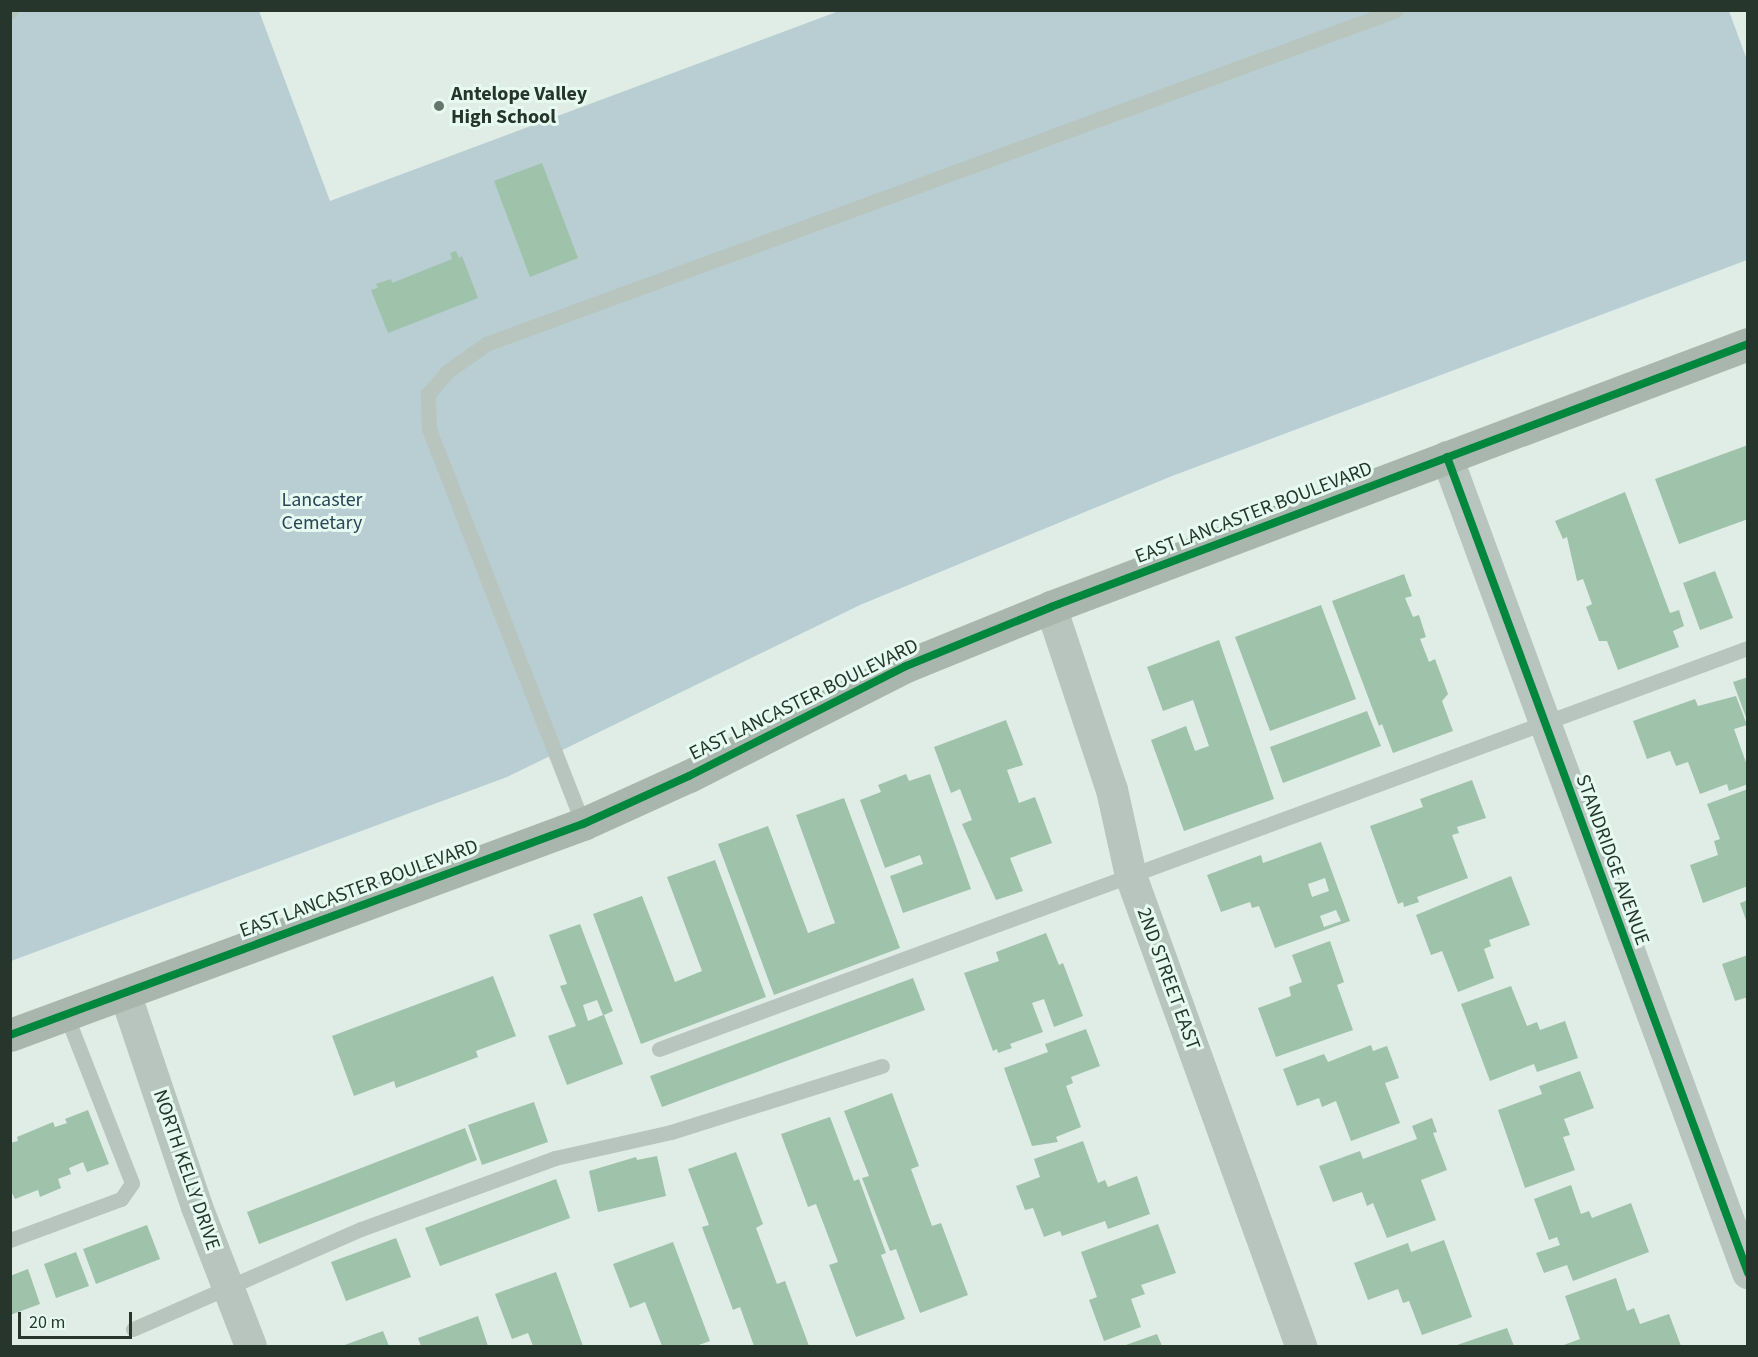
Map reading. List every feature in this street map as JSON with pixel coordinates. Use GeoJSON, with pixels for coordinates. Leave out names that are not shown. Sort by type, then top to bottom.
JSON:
{"type":"FeatureCollection","features":[{"type":"Feature","properties":{"kind":"main road","name":"EAST LANCASTER BOULEVARD"},"geometry":{"type":"LineString","coordinates":[[10,1035],[583,824],[689,776],[906,666],[1051,607],[1748,344]]}},
{"type":"Feature","properties":{"kind":"street","name":"STANDRIDGE AVENUE"},"geometry":{"type":"LineString","coordinates":[[1447,457],[1748,1273]]}},
{"type":"Feature","properties":{"kind":"street","name":"2ND STREET EAST"},"geometry":{"type":"LineString","coordinates":[[1051,607],[1112,790],[1131,876],[1301,1347]]}},
{"type":"Feature","properties":{"kind":"street","name":"NORTH KELLY DRIVE"},"geometry":{"type":"LineString","coordinates":[[125,993],[197,1207],[251,1347]]}},
{"type":"Feature","properties":{"kind":"lane"},"geometry":{"type":"LineString","coordinates":[[583,824],[429,429],[428,394],[448,371],[486,344],[1396,10]]}},
{"type":"Feature","properties":{"kind":"lane"},"geometry":{"type":"LineString","coordinates":[[659,1049],[1748,648]]}},
{"type":"Feature","properties":{"kind":"lane"},"geometry":{"type":"LineString","coordinates":[[10,1240],[121,1199],[132,1183],[66,1015]]}},
{"type":"Feature","properties":{"kind":"lane"},"geometry":{"type":"LineString","coordinates":[[133,1329],[361,1229],[555,1158],[670,1132],[882,1066]]}},
{"type":"Feature","properties":{"kind":"green space","name":"Lancaster Cemetary"},"geometry":{"type":"Polygon","coordinates":[[[11,11],[259,11],[330,201],[839,11],[1729,11],[1747,60],[1747,260],[1172,476],[860,605],[507,777],[11,961],[11,11]]]}},
{"type":"Feature","properties":{"kind":"building"},"geometry":{"type":"Polygon","coordinates":[[[542,163],[578,258],[530,277],[494,181],[542,163]]]}},
{"type":"Feature","properties":{"kind":"building"},"geometry":{"type":"Polygon","coordinates":[[[456,251],[459,258],[462,256],[478,298],[388,333],[371,290],[378,288],[376,284],[391,279],[392,283],[452,259],[450,253],[456,251]]]}},
{"type":"Feature","properties":{"kind":"building"},"geometry":{"type":"Polygon","coordinates":[[[1748,445],[1748,519],[1679,544],[1655,479],[1748,445]]]}},
{"type":"Feature","properties":{"kind":"building"},"geometry":{"type":"Polygon","coordinates":[[[1625,492],[1670,613],[1679,610],[1684,626],[1673,631],[1679,647],[1618,670],[1607,641],[1599,641],[1586,607],[1592,604],[1583,579],[1577,581],[1567,537],[1563,539],[1555,521],[1625,492]]]}},
{"type":"Feature","properties":{"kind":"building"},"geometry":{"type":"Polygon","coordinates":[[[1715,571],[1733,618],[1700,630],[1683,583],[1715,571]]]}},
{"type":"Feature","properties":{"kind":"building"},"geometry":{"type":"Polygon","coordinates":[[[1404,574],[1412,596],[1405,598],[1413,617],[1419,615],[1426,637],[1420,639],[1429,662],[1435,659],[1448,694],[1442,701],[1453,731],[1393,753],[1382,724],[1379,726],[1332,601],[1404,574]]]}},
{"type":"Feature","properties":{"kind":"building"},"geometry":{"type":"Polygon","coordinates":[[[1321,605],[1356,699],[1270,731],[1235,637],[1321,605]]]}},
{"type":"Feature","properties":{"kind":"building"},"geometry":{"type":"Polygon","coordinates":[[[1219,640],[1274,799],[1184,831],[1151,740],[1186,726],[1195,751],[1209,746],[1193,700],[1163,711],[1147,667],[1219,640]]]}},
{"type":"Feature","properties":{"kind":"building"},"geometry":{"type":"Polygon","coordinates":[[[1748,677],[1748,720],[1747,720],[1733,682],[1748,677]]]}},
{"type":"Feature","properties":{"kind":"building"},"geometry":{"type":"Polygon","coordinates":[[[1736,696],[1747,725],[1734,729],[1748,768],[1748,784],[1729,791],[1727,784],[1700,794],[1688,762],[1676,766],[1670,751],[1647,759],[1633,721],[1695,699],[1698,706],[1736,696]]]}},
{"type":"Feature","properties":{"kind":"building"},"geometry":{"type":"Polygon","coordinates":[[[1367,711],[1381,746],[1283,783],[1270,747],[1367,711]]]}},
{"type":"Feature","properties":{"kind":"building"},"geometry":{"type":"Polygon","coordinates":[[[1006,720],[1023,765],[1007,770],[1019,803],[1035,797],[1052,843],[1010,858],[1023,891],[996,900],[962,824],[972,820],[960,789],[951,793],[934,747],[1006,720]]]}},
{"type":"Feature","properties":{"kind":"building"},"geometry":{"type":"Polygon","coordinates":[[[906,774],[909,781],[930,774],[971,889],[903,913],[890,876],[923,864],[920,855],[885,868],[860,800],[881,792],[878,785],[906,774]]]}},
{"type":"Feature","properties":{"kind":"building"},"geometry":{"type":"Polygon","coordinates":[[[1472,780],[1486,818],[1457,827],[1459,833],[1452,835],[1468,878],[1417,897],[1419,902],[1404,907],[1403,902],[1398,904],[1370,826],[1423,807],[1420,799],[1472,780]]]}},
{"type":"Feature","properties":{"kind":"building"},"geometry":{"type":"Polygon","coordinates":[[[1748,789],[1748,886],[1703,903],[1690,865],[1718,855],[1714,841],[1720,839],[1707,804],[1748,789]]]}},
{"type":"Feature","properties":{"kind":"building"},"geometry":{"type":"Polygon","coordinates":[[[844,798],[900,948],[774,995],[718,844],[768,826],[808,933],[835,923],[796,815],[844,798]]]}},
{"type":"Feature","properties":{"kind":"building"},"geometry":{"type":"Polygon","coordinates":[[[1321,842],[1350,921],[1275,948],[1259,906],[1252,908],[1250,902],[1221,912],[1207,875],[1261,855],[1263,863],[1321,842]],[[1325,878],[1308,884],[1312,897],[1329,891],[1325,878]],[[1336,910],[1320,916],[1324,927],[1341,921],[1336,910]]]}},
{"type":"Feature","properties":{"kind":"building"},"geometry":{"type":"Polygon","coordinates":[[[715,860],[766,997],[641,1044],[593,914],[642,896],[675,982],[702,971],[667,877],[715,860]]]}},
{"type":"Feature","properties":{"kind":"building"},"geometry":{"type":"Polygon","coordinates":[[[1511,876],[1530,925],[1489,940],[1491,946],[1484,949],[1494,978],[1458,992],[1442,951],[1431,955],[1416,915],[1511,876]]]}},
{"type":"Feature","properties":{"kind":"building"},"geometry":{"type":"Polygon","coordinates":[[[1748,900],[1748,923],[1747,923],[1740,903],[1748,900]]]}},
{"type":"Feature","properties":{"kind":"building"},"geometry":{"type":"Polygon","coordinates":[[[580,924],[613,1011],[604,1015],[623,1064],[567,1085],[548,1036],[576,1026],[560,986],[567,984],[549,935],[580,924]],[[597,1000],[583,1005],[588,1021],[603,1015],[597,1000]]]}},
{"type":"Feature","properties":{"kind":"building"},"geometry":{"type":"Polygon","coordinates":[[[1046,933],[1059,965],[1063,963],[1083,1016],[1054,1027],[1044,999],[1032,1003],[1043,1032],[1010,1044],[1012,1048],[998,1053],[997,1049],[993,1051],[964,973],[999,961],[996,952],[1046,933]]]}},
{"type":"Feature","properties":{"kind":"building"},"geometry":{"type":"Polygon","coordinates":[[[1330,941],[1344,982],[1337,985],[1353,1030],[1276,1057],[1258,1008],[1291,996],[1289,987],[1302,982],[1292,955],[1330,941]]]}},
{"type":"Feature","properties":{"kind":"building"},"geometry":{"type":"Polygon","coordinates":[[[1748,955],[1748,997],[1735,1001],[1722,964],[1748,955]]]}},
{"type":"Feature","properties":{"kind":"building"},"geometry":{"type":"Polygon","coordinates":[[[493,976],[516,1036],[476,1051],[478,1057],[396,1088],[394,1081],[354,1096],[332,1036],[493,976]]]}},
{"type":"Feature","properties":{"kind":"building"},"geometry":{"type":"Polygon","coordinates":[[[913,978],[925,1010],[662,1107],[650,1076],[913,978]]]}},
{"type":"Feature","properties":{"kind":"building"},"geometry":{"type":"Polygon","coordinates":[[[1511,986],[1527,1026],[1537,1022],[1540,1030],[1565,1021],[1578,1058],[1537,1072],[1534,1064],[1490,1081],[1461,1004],[1511,986]]]}},
{"type":"Feature","properties":{"kind":"building"},"geometry":{"type":"Polygon","coordinates":[[[1086,1029],[1100,1066],[1071,1077],[1073,1083],[1066,1086],[1081,1127],[1056,1137],[1058,1142],[1032,1146],[1004,1068],[1048,1052],[1045,1044],[1086,1029]]]}},
{"type":"Feature","properties":{"kind":"building"},"geometry":{"type":"Polygon","coordinates":[[[1371,1045],[1373,1051],[1387,1046],[1399,1078],[1385,1083],[1400,1123],[1351,1141],[1336,1101],[1322,1107],[1319,1098],[1297,1106],[1283,1069],[1324,1054],[1328,1062],[1371,1045]]]}},
{"type":"Feature","properties":{"kind":"building"},"geometry":{"type":"Polygon","coordinates":[[[1580,1071],[1594,1108],[1564,1119],[1570,1135],[1563,1137],[1575,1170],[1525,1188],[1498,1110],[1542,1094],[1539,1086],[1580,1071]]]}},
{"type":"Feature","properties":{"kind":"building"},"geometry":{"type":"Polygon","coordinates":[[[892,1093],[919,1166],[911,1169],[932,1226],[941,1223],[968,1295],[920,1313],[896,1249],[890,1251],[862,1178],[869,1176],[844,1111],[892,1093]]]}},
{"type":"Feature","properties":{"kind":"building"},"geometry":{"type":"Polygon","coordinates":[[[534,1102],[548,1142],[482,1165],[468,1125],[534,1102]]]}},
{"type":"Feature","properties":{"kind":"building"},"geometry":{"type":"Polygon","coordinates":[[[88,1110],[109,1164],[87,1172],[83,1162],[69,1168],[71,1174],[58,1179],[61,1188],[40,1197],[38,1190],[15,1199],[10,1189],[10,1143],[18,1141],[17,1137],[53,1122],[55,1127],[67,1123],[65,1119],[88,1110]]]}},
{"type":"Feature","properties":{"kind":"building"},"geometry":{"type":"Polygon","coordinates":[[[830,1117],[854,1181],[859,1179],[886,1253],[881,1255],[905,1319],[856,1337],[829,1265],[838,1262],[816,1204],[808,1207],[781,1134],[830,1117]]]}},
{"type":"Feature","properties":{"kind":"building"},"geometry":{"type":"Polygon","coordinates":[[[1432,1118],[1437,1132],[1433,1133],[1447,1170],[1421,1180],[1436,1220],[1387,1238],[1373,1203],[1367,1206],[1362,1192],[1333,1202],[1319,1166],[1360,1151],[1363,1159],[1417,1139],[1412,1126],[1432,1118]]]}},
{"type":"Feature","properties":{"kind":"building"},"geometry":{"type":"Polygon","coordinates":[[[465,1128],[477,1160],[259,1244],[247,1212],[465,1128]]]}},
{"type":"Feature","properties":{"kind":"building"},"geometry":{"type":"Polygon","coordinates":[[[1083,1141],[1098,1183],[1105,1180],[1108,1187],[1137,1176],[1150,1214],[1108,1229],[1105,1221],[1062,1236],[1060,1231],[1044,1237],[1033,1208],[1025,1210],[1016,1186],[1040,1177],[1034,1159],[1083,1141]]]}},
{"type":"Feature","properties":{"kind":"building"},"geometry":{"type":"Polygon","coordinates":[[[736,1152],[763,1224],[756,1228],[777,1284],[785,1281],[809,1346],[754,1346],[740,1307],[733,1310],[702,1227],[709,1225],[688,1169],[736,1152]]]}},
{"type":"Feature","properties":{"kind":"building"},"geometry":{"type":"Polygon","coordinates":[[[657,1156],[666,1196],[598,1212],[589,1171],[636,1157],[637,1160],[657,1156]]]}},
{"type":"Feature","properties":{"kind":"building"},"geometry":{"type":"Polygon","coordinates":[[[556,1179],[570,1218],[440,1266],[425,1228],[556,1179]]]}},
{"type":"Feature","properties":{"kind":"building"},"geometry":{"type":"Polygon","coordinates":[[[1571,1185],[1581,1214],[1589,1211],[1592,1218],[1631,1203],[1649,1252],[1573,1281],[1567,1265],[1544,1273],[1536,1253],[1560,1245],[1557,1237],[1549,1240],[1534,1199],[1571,1185]]]}},
{"type":"Feature","properties":{"kind":"building"},"geometry":{"type":"Polygon","coordinates":[[[1158,1224],[1176,1273],[1141,1285],[1145,1294],[1131,1299],[1141,1327],[1104,1341],[1089,1300],[1097,1297],[1081,1252],[1158,1224]]]}},
{"type":"Feature","properties":{"kind":"building"},"geometry":{"type":"Polygon","coordinates":[[[147,1225],[160,1259],[96,1284],[83,1249],[147,1225]]]}},
{"type":"Feature","properties":{"kind":"building"},"geometry":{"type":"Polygon","coordinates":[[[396,1238],[411,1277],[346,1301],[331,1262],[396,1238]]]}},
{"type":"Feature","properties":{"kind":"building"},"geometry":{"type":"Polygon","coordinates":[[[1444,1240],[1472,1317],[1422,1335],[1409,1301],[1403,1303],[1398,1289],[1368,1300],[1354,1263],[1408,1243],[1411,1252],[1444,1240]]]}},
{"type":"Feature","properties":{"kind":"building"},"geometry":{"type":"Polygon","coordinates":[[[673,1242],[710,1341],[696,1346],[662,1346],[645,1302],[630,1308],[613,1264],[673,1242]]]}},
{"type":"Feature","properties":{"kind":"building"},"geometry":{"type":"Polygon","coordinates":[[[76,1252],[89,1286],[56,1298],[44,1264],[76,1252]]]}},
{"type":"Feature","properties":{"kind":"building"},"geometry":{"type":"Polygon","coordinates":[[[28,1269],[40,1304],[10,1315],[10,1276],[28,1269]]]}},
{"type":"Feature","properties":{"kind":"building"},"geometry":{"type":"Polygon","coordinates":[[[556,1272],[583,1346],[533,1346],[528,1333],[512,1339],[495,1294],[556,1272]]]}},
{"type":"Feature","properties":{"kind":"building"},"geometry":{"type":"Polygon","coordinates":[[[1616,1278],[1627,1311],[1634,1308],[1640,1324],[1669,1314],[1681,1346],[1561,1346],[1580,1339],[1565,1296],[1616,1278]]]}},
{"type":"Feature","properties":{"kind":"building"},"geometry":{"type":"Polygon","coordinates":[[[478,1316],[488,1346],[421,1346],[418,1338],[478,1316]]]}},
{"type":"Feature","properties":{"kind":"building"},"geometry":{"type":"Polygon","coordinates":[[[1507,1328],[1514,1346],[1454,1346],[1507,1328]]]}},
{"type":"Feature","properties":{"kind":"building"},"geometry":{"type":"Polygon","coordinates":[[[383,1331],[389,1346],[342,1346],[383,1331]]]}},
{"type":"Feature","properties":{"kind":"building"},"geometry":{"type":"Polygon","coordinates":[[[1157,1334],[1162,1346],[1123,1346],[1157,1334]]]}},
{"type":"Feature","properties":{"kind":"cycle path"},"geometry":{"type":"LineString","coordinates":[[10,1035],[583,824],[689,776],[906,666],[1051,607],[1748,344]]}},
{"type":"Feature","properties":{"kind":"cycle path"},"geometry":{"type":"LineString","coordinates":[[1447,457],[1748,1273]]}},
{"type":"Feature","properties":{"kind":"place","name":"Antelope Valley High School"},"geometry":{"type":"Point","coordinates":[439,106]}}]}
